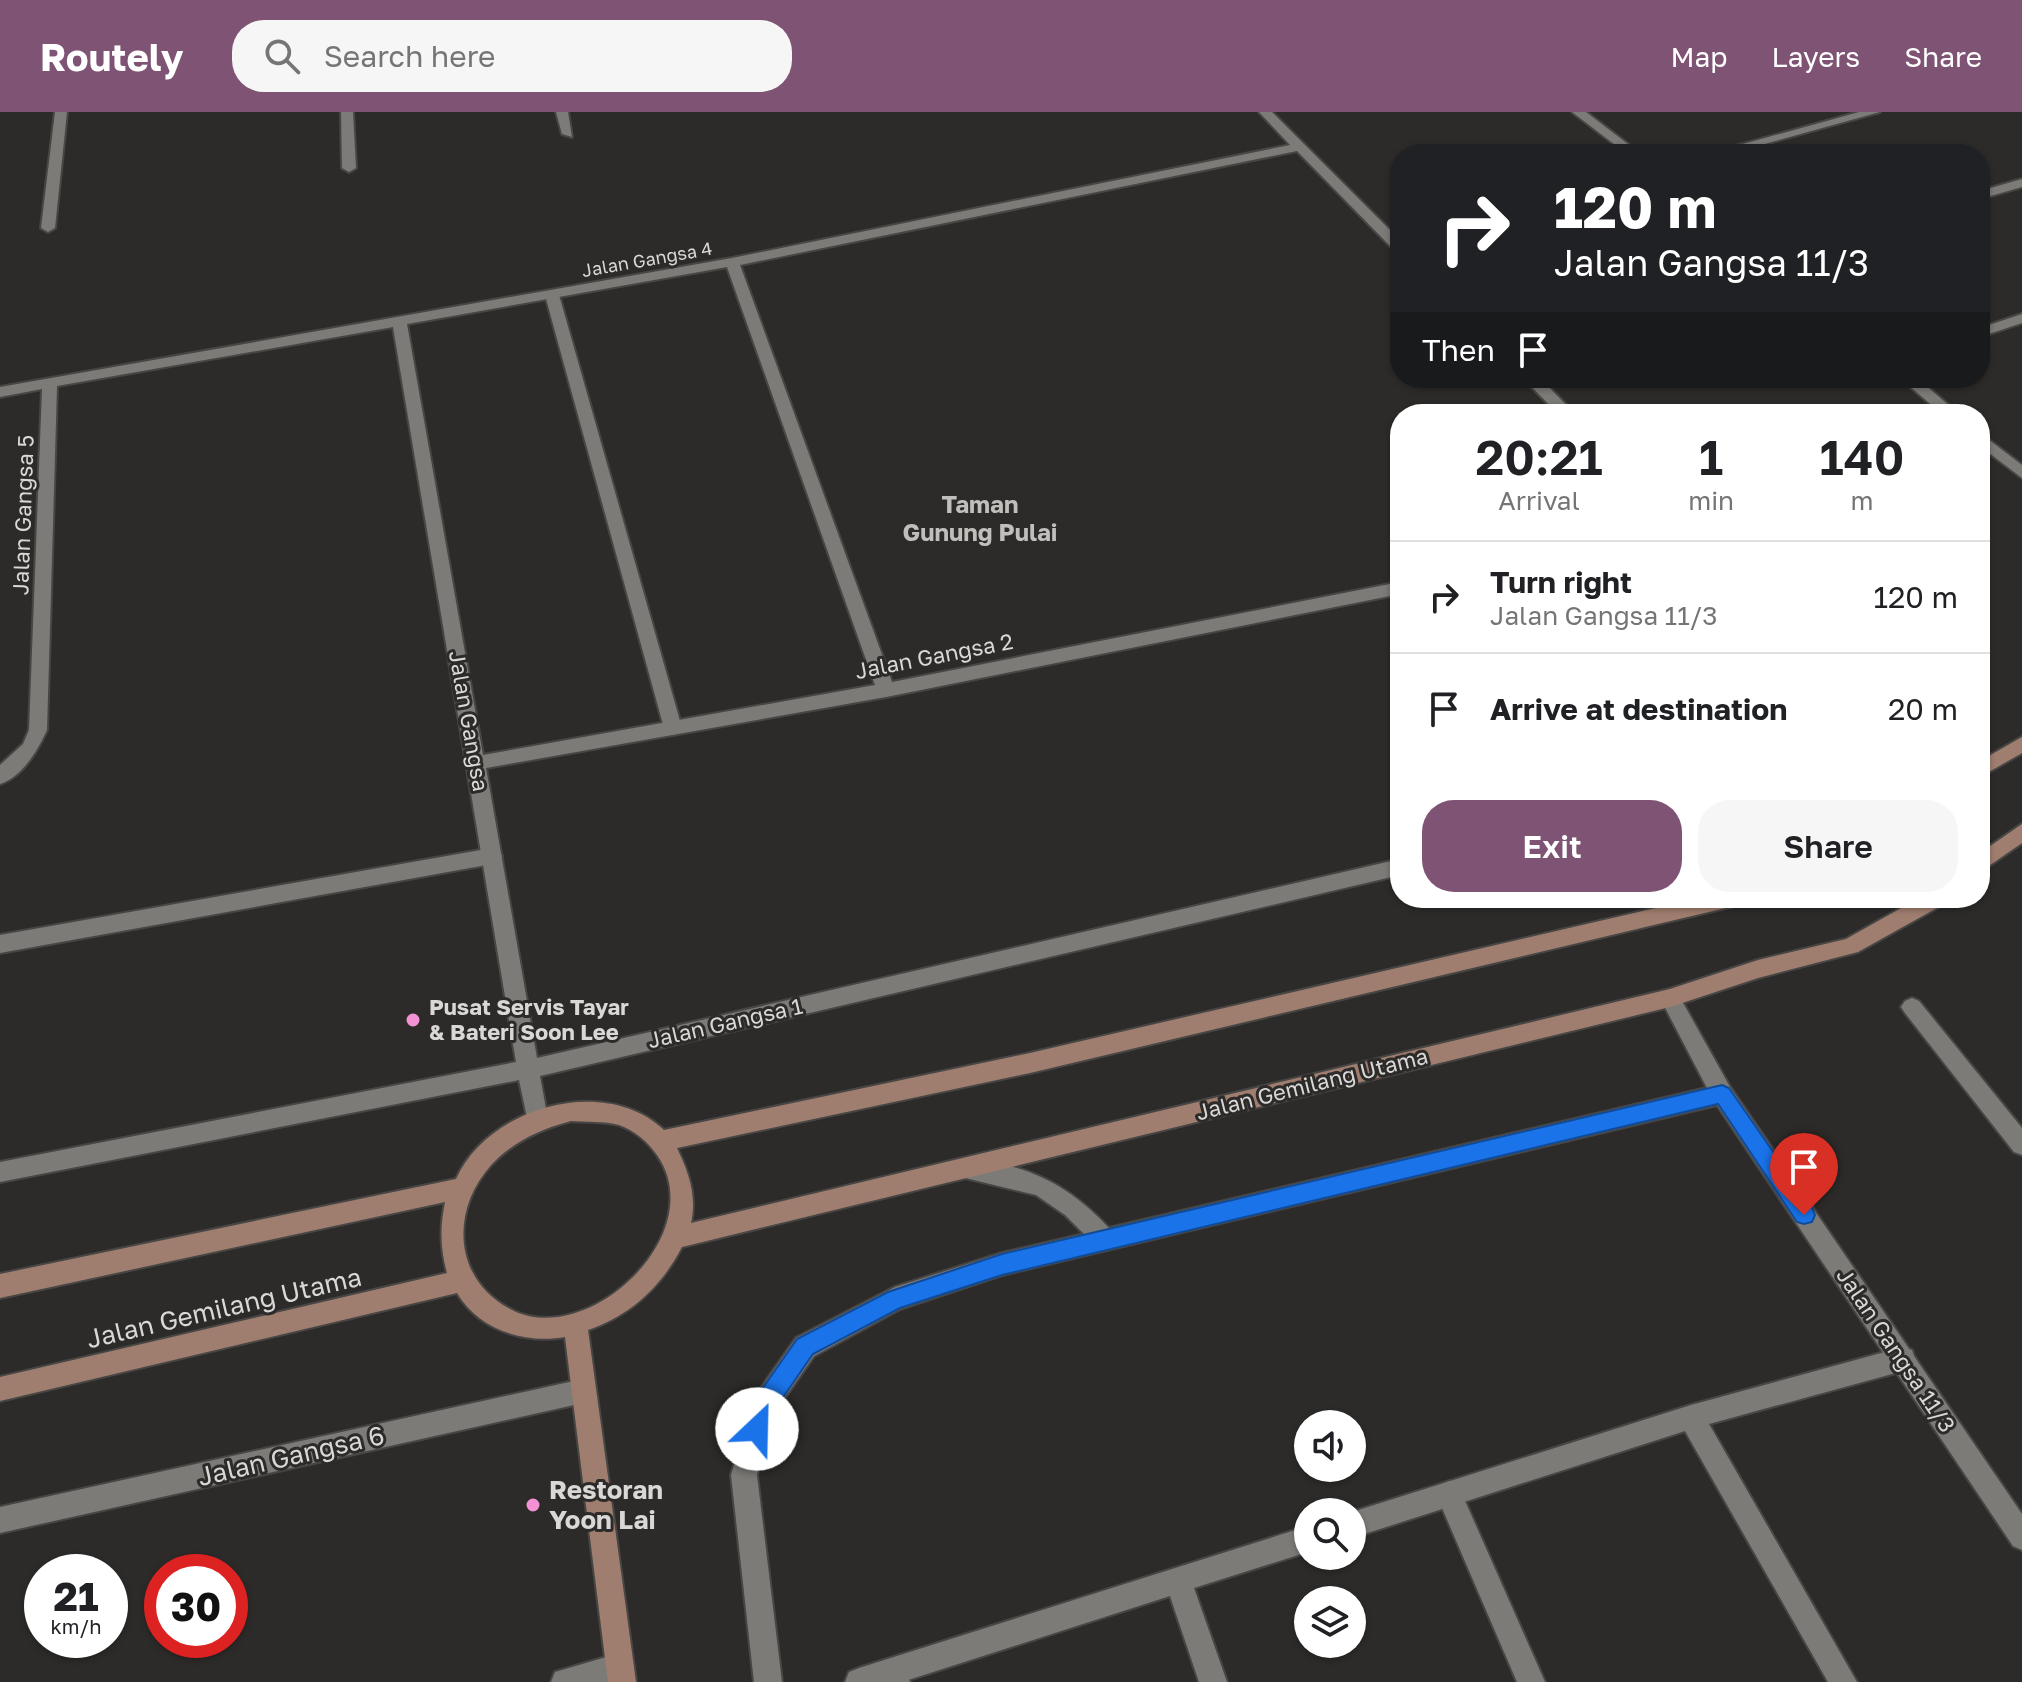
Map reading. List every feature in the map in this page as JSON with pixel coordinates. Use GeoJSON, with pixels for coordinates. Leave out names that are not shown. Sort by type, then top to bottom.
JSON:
{"type":"FeatureCollection","features":[{"type":"Feature","properties":{"kind":"main road"},"geometry":{"type":"LineString","coordinates":[[1990,764],[2022,744]]}},
{"type":"Feature","properties":{"kind":"main road"},"geometry":{"type":"LineString","coordinates":[[1990,856],[2022,832]]}},
{"type":"Feature","properties":{"kind":"main road"},"geometry":{"type":"LineString","coordinates":[[661,1141],[1030,1063],[1691,908]]}},
{"type":"Feature","properties":{"kind":"main road","name":"Jalan Gemilang Utama"},"geometry":{"type":"LineString","coordinates":[[675,1238],[1670,998],[1758,969],[1851,946],[1919,908]]}},
{"type":"Feature","properties":{"kind":"main road"},"geometry":{"type":"LineString","coordinates":[[571,1111],[605,1112],[636,1122],[661,1141],[677,1168],[683,1203],[675,1238],[657,1271],[628,1299],[592,1319],[553,1328],[514,1324],[482,1308],[460,1281],[451,1252],[451,1220],[462,1188],[481,1160],[507,1137],[537,1120],[571,1111]]}},
{"type":"Feature","properties":{"kind":"main road"},"geometry":{"type":"LineString","coordinates":[[0,1286],[462,1188]]}},
{"type":"Feature","properties":{"kind":"main road","name":"Jalan Gemilang Utama"},"geometry":{"type":"LineString","coordinates":[[0,1389],[460,1281]]}},
{"type":"Feature","properties":{"kind":"main road"},"geometry":{"type":"LineString","coordinates":[[575,1323],[621,1675]]}},
{"type":"Feature","properties":{"kind":"street"},"geometry":{"type":"LineString","coordinates":[[48,228],[61,112]]}},
{"type":"Feature","properties":{"kind":"street"},"geometry":{"type":"LineString","coordinates":[[347,112],[349,168]]}},
{"type":"Feature","properties":{"kind":"street"},"geometry":{"type":"LineString","coordinates":[[562,112],[568,134]]}},
{"type":"Feature","properties":{"kind":"street"},"geometry":{"type":"LineString","coordinates":[[1265,112],[1390,238]]}},
{"type":"Feature","properties":{"kind":"street"},"geometry":{"type":"LineString","coordinates":[[1578,112],[1621,144]]}},
{"type":"Feature","properties":{"kind":"street"},"geometry":{"type":"LineString","coordinates":[[1751,144],[1874,112]]}},
{"type":"Feature","properties":{"kind":"street","name":"Jalan Gangsa 4"},"geometry":{"type":"LineString","coordinates":[[0,392],[732,262],[1298,147]]}},
{"type":"Feature","properties":{"kind":"street"},"geometry":{"type":"LineString","coordinates":[[1990,192],[2022,183]]}},
{"type":"Feature","properties":{"kind":"street"},"geometry":{"type":"LineString","coordinates":[[732,262],[886,690]]}},
{"type":"Feature","properties":{"kind":"street"},"geometry":{"type":"LineString","coordinates":[[552,295],[673,728]]}},
{"type":"Feature","properties":{"kind":"street"},"geometry":{"type":"LineString","coordinates":[[1990,329],[2022,318]]}},
{"type":"Feature","properties":{"kind":"street","name":"Jalan Gangsa"},"geometry":{"type":"LineString","coordinates":[[400,323],[537,1120]]}},
{"type":"Feature","properties":{"kind":"street","name":"Jalan Gangsa 5"},"geometry":{"type":"LineString","coordinates":[[0,777],[30,748],[38,730],[50,383]]}},
{"type":"Feature","properties":{"kind":"street"},"geometry":{"type":"LineString","coordinates":[[1541,388],[1557,404]]}},
{"type":"Feature","properties":{"kind":"street"},"geometry":{"type":"LineString","coordinates":[[1920,388],[1939,404]]}},
{"type":"Feature","properties":{"kind":"street"},"geometry":{"type":"LineString","coordinates":[[1990,446],[2022,473]]}},
{"type":"Feature","properties":{"kind":"street","name":"Jalan Gangsa 2"},"geometry":{"type":"LineString","coordinates":[[476,763],[886,690],[1390,590]]}},
{"type":"Feature","properties":{"kind":"street"},"geometry":{"type":"LineString","coordinates":[[0,944],[492,856]]}},
{"type":"Feature","properties":{"kind":"street","name":"Jalan Gangsa 1"},"geometry":{"type":"LineString","coordinates":[[0,1172],[529,1069],[1390,869]]}},
{"type":"Feature","properties":{"kind":"street","name":"Jalan Gangsa 11/3"},"geometry":{"type":"LineString","coordinates":[[1670,998],[1722,1094],[2022,1537]]}},
{"type":"Feature","properties":{"kind":"street"},"geometry":{"type":"LineString","coordinates":[[1912,1007],[2022,1145]]}},
{"type":"Feature","properties":{"kind":"street"},"geometry":{"type":"LineString","coordinates":[[768,1682],[744,1475],[763,1407],[805,1347],[895,1299],[1002,1264],[1722,1094]]}},
{"type":"Feature","properties":{"kind":"street"},"geometry":{"type":"LineString","coordinates":[[964,1169],[1012,1174],[1043,1186],[1074,1205],[1105,1240]]}},
{"type":"Feature","properties":{"kind":"street"},"geometry":{"type":"LineString","coordinates":[[1366,1521],[1691,1417],[1903,1359]]}},
{"type":"Feature","properties":{"kind":"street","name":"Jalan Gangsa 6"},"geometry":{"type":"LineString","coordinates":[[0,1520],[583,1391]]}},
{"type":"Feature","properties":{"kind":"street"},"geometry":{"type":"LineString","coordinates":[[1691,1417],[1843,1682]]}},
{"type":"Feature","properties":{"kind":"street"},"geometry":{"type":"LineString","coordinates":[[1449,1494],[1531,1682]]}},
{"type":"Feature","properties":{"kind":"street"},"geometry":{"type":"LineString","coordinates":[[859,1682],[894,1677],[1294,1543]]}},
{"type":"Feature","properties":{"kind":"street"},"geometry":{"type":"LineString","coordinates":[[1178,1580],[1213,1682]]}},
{"type":"Feature","properties":{"kind":"street"},"geometry":{"type":"LineString","coordinates":[[565,1682],[621,1675]]}},
{"type":"Feature","properties":{"kind":"place","name":"Pusat Servis Tayar & Bateri Soon Lee"},"geometry":{"type":"Point","coordinates":[413,1020]}},
{"type":"Feature","properties":{"kind":"place","name":"Restoran Yoon Lai"},"geometry":{"type":"Point","coordinates":[533,1505]}},
{"type":"Feature","properties":{"kind":"district","name":"Taman Gunung Pulai"},"geometry":{"type":"Point","coordinates":[980,519]}},
{"type":"Feature","properties":{"kind":"route"},"geometry":{"type":"LineString","coordinates":[[757,1429],[763,1407],[805,1347],[895,1299],[1002,1264],[1722,1094],[1804,1215]]}}]}
